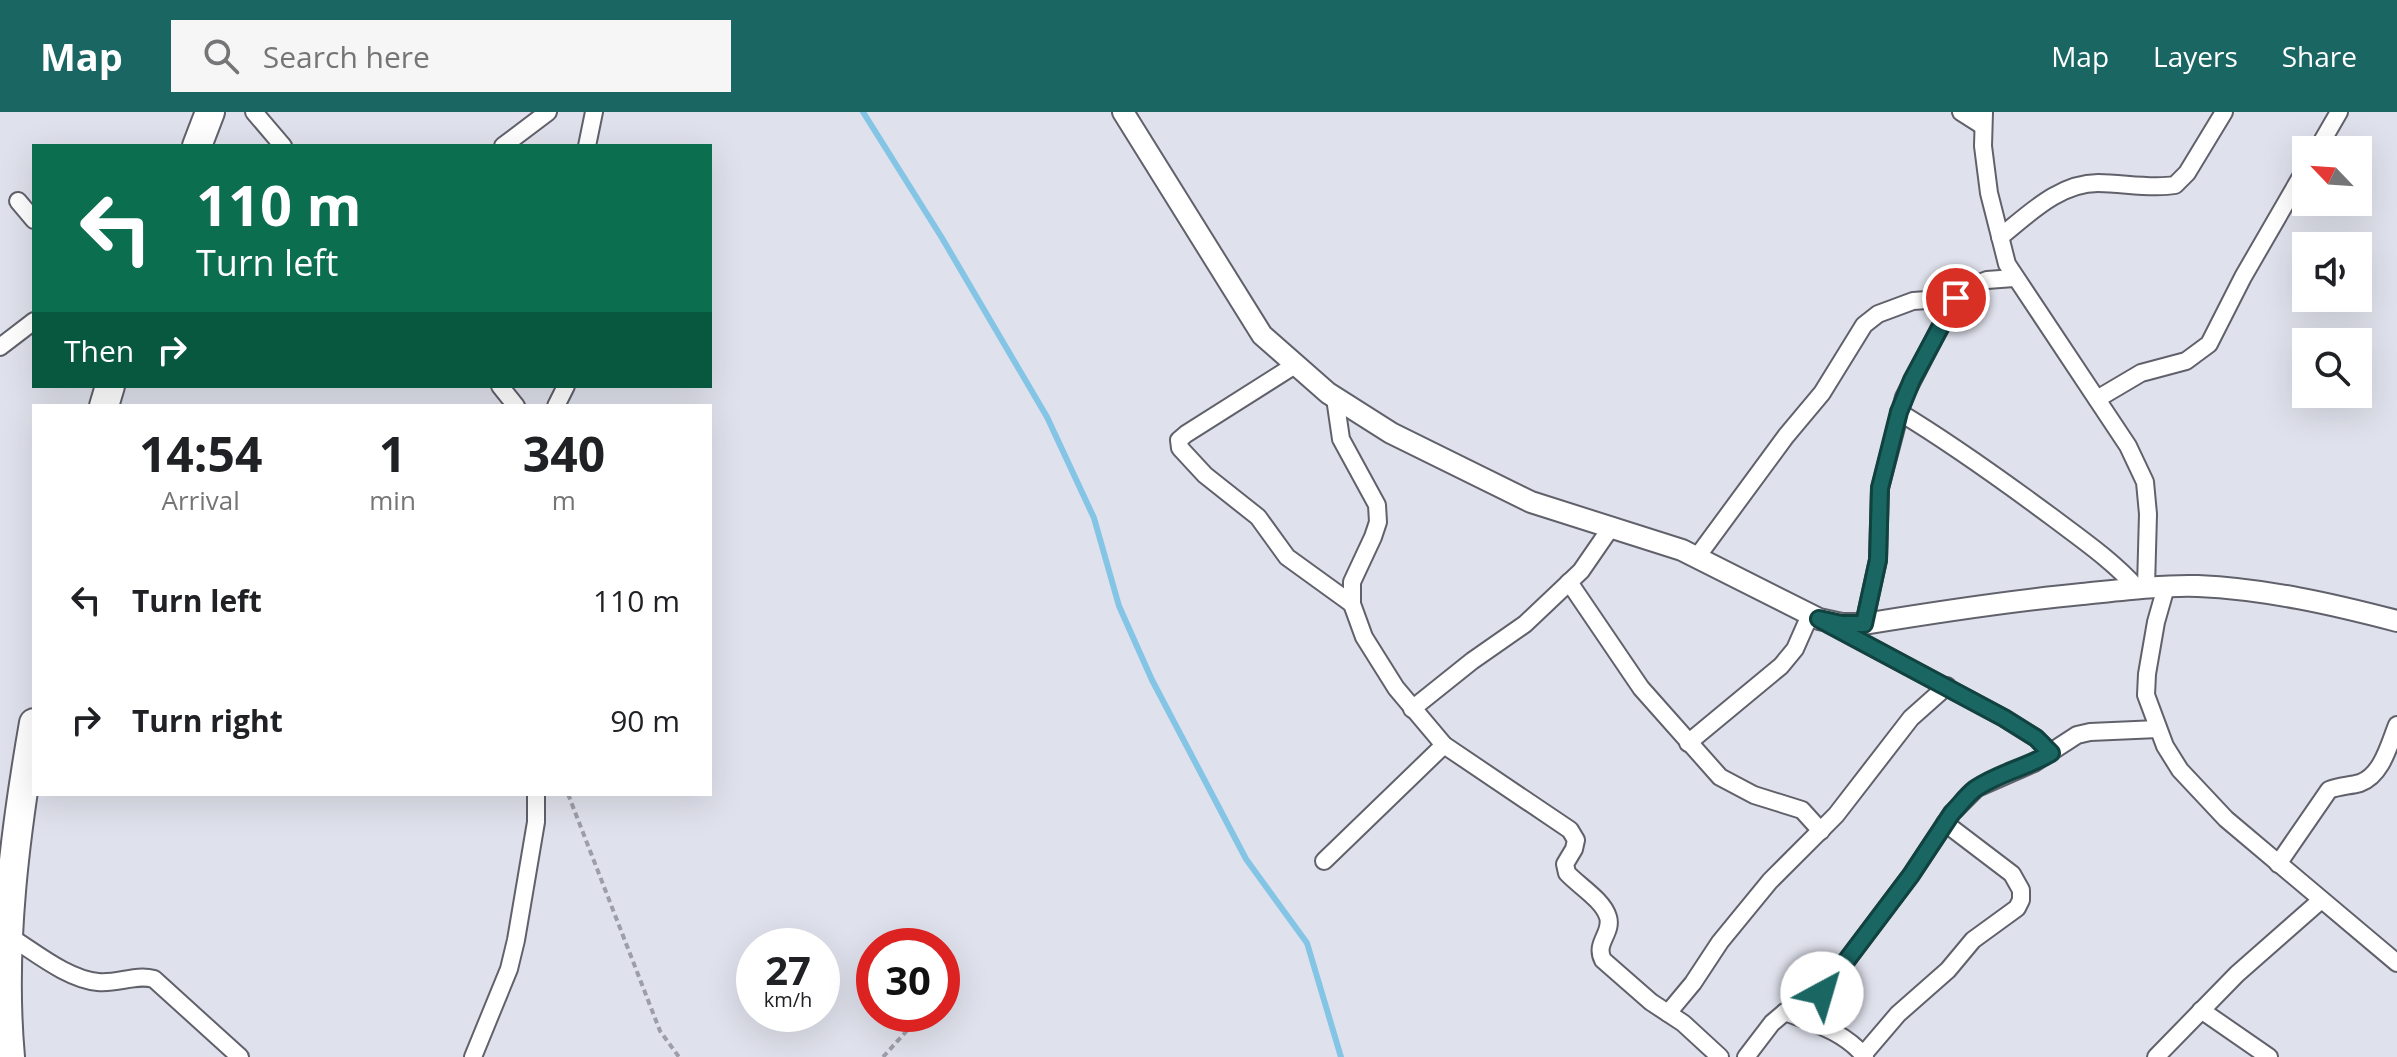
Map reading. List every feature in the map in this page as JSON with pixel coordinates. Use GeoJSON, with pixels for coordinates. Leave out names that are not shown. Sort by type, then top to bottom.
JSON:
{"type":"FeatureCollection","features":[{"type":"Feature","properties":{"kind":"highway"},"geometry":{"type":"LineString","coordinates":[[198,144],[210,112]]}},
{"type":"Feature","properties":{"kind":"highway"},"geometry":{"type":"LineString","coordinates":[[10,1057],[6,1019],[9,936],[17,829],[32,735]]}},
{"type":"Feature","properties":{"kind":"street"},"geometry":{"type":"LineString","coordinates":[[254,112],[281,144]]}},
{"type":"Feature","properties":{"kind":"street"},"geometry":{"type":"LineString","coordinates":[[506,144],[548,112]]}},
{"type":"Feature","properties":{"kind":"street"},"geometry":{"type":"LineString","coordinates":[[587,144],[594,112]]}},
{"type":"Feature","properties":{"kind":"street"},"geometry":{"type":"LineString","coordinates":[[1123,112],[1262,335],[1335,398],[1391,433],[1531,502],[1612,526],[1697,557],[1947,686],[2022,729],[2051,753]]}},
{"type":"Feature","properties":{"kind":"street"},"geometry":{"type":"LineString","coordinates":[[1961,112],[1984,119],[1989,193],[2014,278],[2128,446],[2145,482],[2150,587],[2156,622],[2146,695],[2158,729],[2180,770],[2226,819],[2397,963]]}},
{"type":"Feature","properties":{"kind":"street"},"geometry":{"type":"LineString","coordinates":[[2000,237],[2045,202],[2073,187],[2100,183],[2175,185],[2187,173],[2224,112]]}},
{"type":"Feature","properties":{"kind":"street"},"geometry":{"type":"LineString","coordinates":[[2325,136],[2339,112]]}},
{"type":"Feature","properties":{"kind":"street"},"geometry":{"type":"LineString","coordinates":[[2097,399],[2141,373],[2186,361],[2209,344],[2292,192]]}},
{"type":"Feature","properties":{"kind":"street"},"geometry":{"type":"LineString","coordinates":[[18,201],[32,218]]}},
{"type":"Feature","properties":{"kind":"street"},"geometry":{"type":"LineString","coordinates":[[1864,624],[1878,560],[1880,488],[1899,412],[1912,380],[1956,298],[1972,285],[1987,280],[2014,278]]}},
{"type":"Feature","properties":{"kind":"street"},"geometry":{"type":"LineString","coordinates":[[1697,557],[1786,436],[1822,393],[1864,325],[1878,314],[1913,301],[1956,298]]}},
{"type":"Feature","properties":{"kind":"street"},"geometry":{"type":"LineString","coordinates":[[0,347],[32,323]]}},
{"type":"Feature","properties":{"kind":"street"},"geometry":{"type":"LineString","coordinates":[[1295,365],[1186,434],[1179,440],[1180,448],[1205,475],[1258,517],[1287,557],[1352,604]]}},
{"type":"Feature","properties":{"kind":"street"},"geometry":{"type":"LineString","coordinates":[[502,388],[514,404]]}},
{"type":"Feature","properties":{"kind":"street"},"geometry":{"type":"LineString","coordinates":[[1335,398],[1341,439],[1377,505],[1378,522],[1352,582],[1352,604],[1376,659],[1412,709],[1444,745],[1570,830],[1576,840],[1565,864],[1567,873],[1608,915],[1609,925],[1600,944],[1599,953],[1603,960],[1695,1033],[1720,1057]]}},
{"type":"Feature","properties":{"kind":"street"},"geometry":{"type":"LineString","coordinates":[[1899,412],[1971,457],[2150,587]]}},
{"type":"Feature","properties":{"kind":"street"},"geometry":{"type":"LineString","coordinates":[[1412,709],[1525,624],[1593,558],[1612,526]]}},
{"type":"Feature","properties":{"kind":"street"},"geometry":{"type":"LineString","coordinates":[[1569,582],[1641,688],[1720,777],[1754,795],[1802,810],[1821,831]]}},
{"type":"Feature","properties":{"kind":"street"},"geometry":{"type":"LineString","coordinates":[[1815,617],[1842,624],[1864,624],[1981,605],[2150,587],[2245,590],[2302,599],[2397,621]]}},
{"type":"Feature","properties":{"kind":"street"},"geometry":{"type":"LineString","coordinates":[[1688,743],[1781,666],[1815,617]]}},
{"type":"Feature","properties":{"kind":"street"},"geometry":{"type":"LineString","coordinates":[[1668,1013],[1770,881],[1821,831],[1865,780],[1911,718],[1947,686]]}},
{"type":"Feature","properties":{"kind":"street"},"geometry":{"type":"LineString","coordinates":[[2278,864],[2329,790],[2361,783],[2371,776],[2382,761],[2397,725]]}},
{"type":"Feature","properties":{"kind":"street"},"geometry":{"type":"LineString","coordinates":[[1746,1057],[1772,1023],[1785,1012],[1822,993],[1903,887],[1945,823],[1977,788],[2034,763],[2077,735],[2158,729]]}},
{"type":"Feature","properties":{"kind":"street"},"geometry":{"type":"LineString","coordinates":[[1324,861],[1444,745]]}},
{"type":"Feature","properties":{"kind":"street"},"geometry":{"type":"LineString","coordinates":[[473,1057],[501,989],[516,940],[536,822],[536,796]]}},
{"type":"Feature","properties":{"kind":"street"},"geometry":{"type":"LineString","coordinates":[[1785,1012],[1833,1031],[1849,1040],[1864,1056],[1898,1014],[1948,970],[1973,940],[2017,908],[2021,890],[2012,874],[1945,823]]}},
{"type":"Feature","properties":{"kind":"street"},"geometry":{"type":"LineString","coordinates":[[2156,1057],[2262,951],[2320,901]]}},
{"type":"Feature","properties":{"kind":"street"},"geometry":{"type":"LineString","coordinates":[[9,936],[84,979],[111,982],[143,976],[154,979],[240,1057]]}},
{"type":"Feature","properties":{"kind":"street"},"geometry":{"type":"LineString","coordinates":[[2201,1010],[2269,1057]]}},
{"type":"Feature","properties":{"kind":"path"},"geometry":{"type":"LineString","coordinates":[[569,796],[660,1031],[679,1057]]}},
{"type":"Feature","properties":{"kind":"path"},"geometry":{"type":"LineString","coordinates":[[883,1057],[906,1032]]}},
{"type":"Feature","properties":{"kind":"waterway"},"geometry":{"type":"LineString","coordinates":[[863,112],[942,238],[1047,417],[1094,518],[1119,606],[1152,680],[1246,859],[1307,943],[1341,1057]]}},
{"type":"Feature","properties":{"kind":"route"},"geometry":{"type":"LineString","coordinates":[[1822,993],[1849,961],[1967,796],[1977,788],[2051,753],[2036,738],[2004,718],[1819,619],[1842,624],[1864,624],[1878,560],[1880,488],[1899,412],[1912,380],[1956,298]]}}]}
